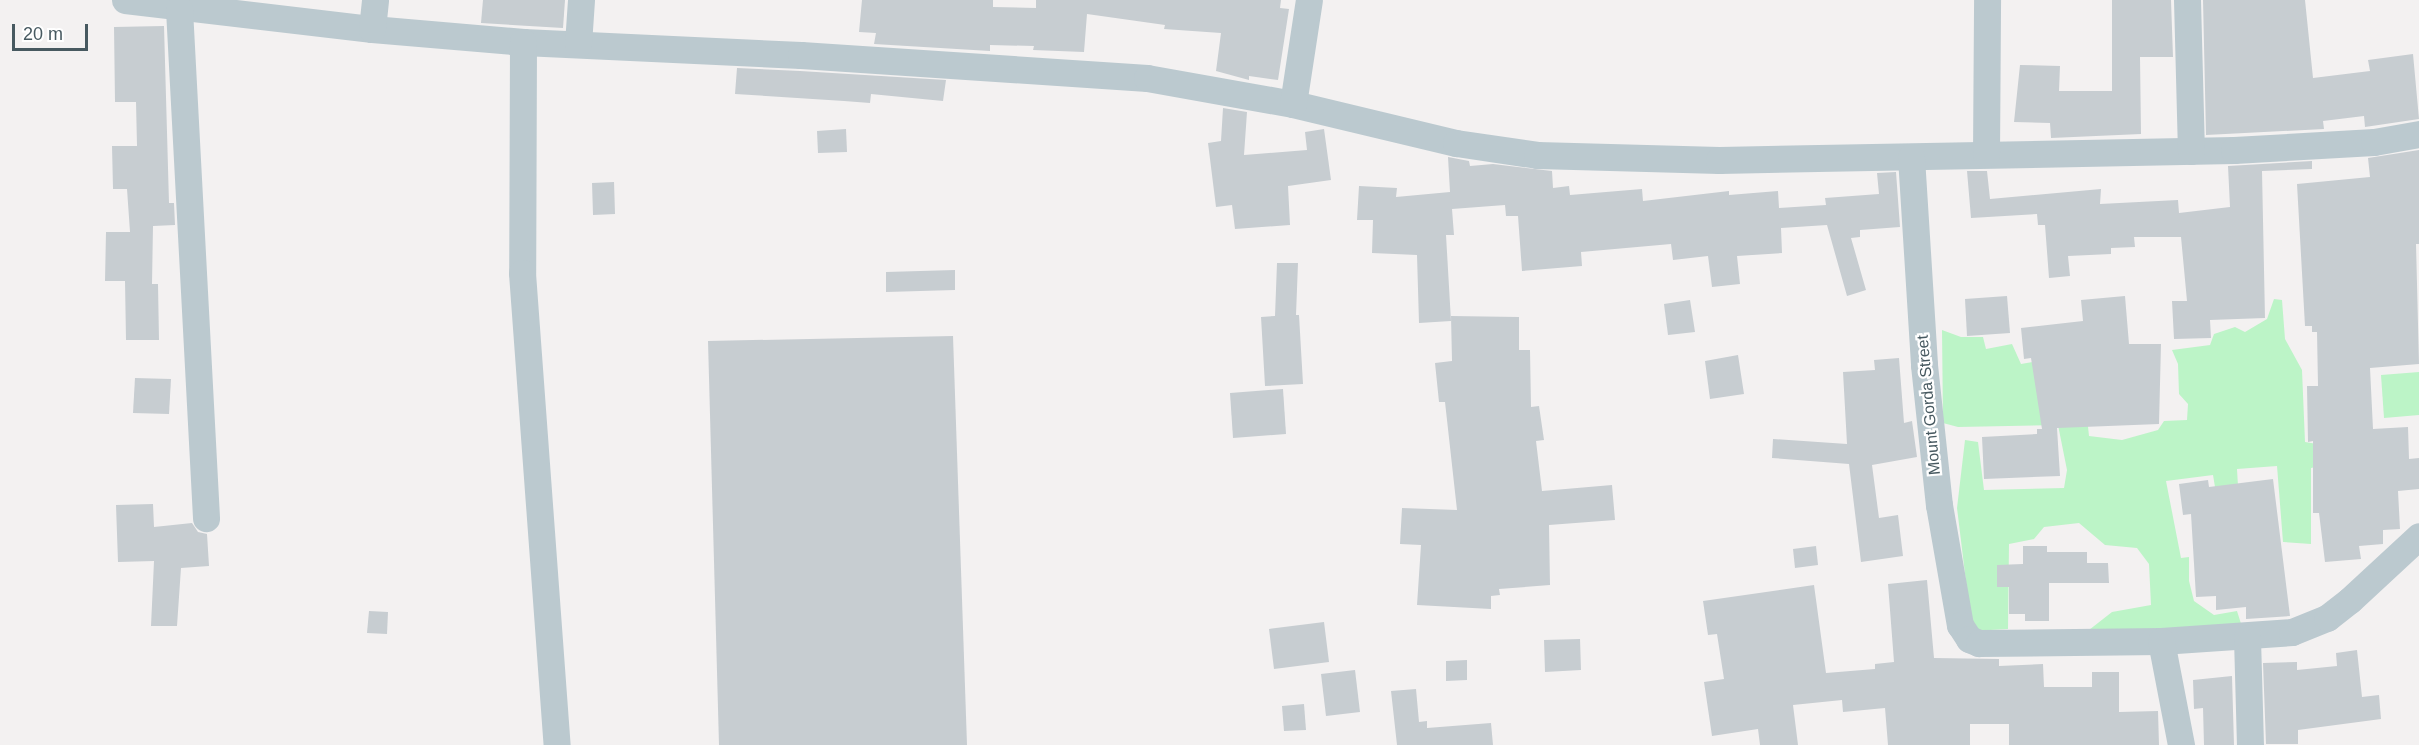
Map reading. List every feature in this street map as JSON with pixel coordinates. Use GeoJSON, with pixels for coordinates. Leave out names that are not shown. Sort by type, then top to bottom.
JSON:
{"type":"FeatureCollection","features":[{"type":"Feature","properties":{"kind":"street"},"geometry":{"type":"LineString","coordinates":[[125,0],[372,29],[523,42],[1147,78],[1293,104],[1456,143],[1537,154],[1719,160],[2191,151],[2374,142],[2419,134]]}},
{"type":"Feature","properties":{"kind":"street"},"geometry":{"type":"LineString","coordinates":[[372,29],[375,0]]}},
{"type":"Feature","properties":{"kind":"street"},"geometry":{"type":"LineString","coordinates":[[578,44],[581,0]]}},
{"type":"Feature","properties":{"kind":"street"},"geometry":{"type":"LineString","coordinates":[[1293,104],[1309,0]]}},
{"type":"Feature","properties":{"kind":"street"},"geometry":{"type":"LineString","coordinates":[[1986,154],[1987,0]]}},
{"type":"Feature","properties":{"kind":"street"},"geometry":{"type":"LineString","coordinates":[[2187,0],[2191,151]]}},
{"type":"Feature","properties":{"kind":"street"},"geometry":{"type":"LineString","coordinates":[[190,6],[206,518]]}},
{"type":"Feature","properties":{"kind":"street"},"geometry":{"type":"LineString","coordinates":[[523,42],[522,273],[557,745]]}},
{"type":"Feature","properties":{"kind":"street","name":"Mount Gorda Street"},"geometry":{"type":"LineString","coordinates":[[1911,157],[1924,365],[1939,506],[1960,625],[1970,639],[1979,643],[2161,641]]}},
{"type":"Feature","properties":{"kind":"street"},"geometry":{"type":"LineString","coordinates":[[2181,745],[2161,641],[2247,638],[2292,632],[2327,618],[2419,536]]}},
{"type":"Feature","properties":{"kind":"street"},"geometry":{"type":"LineString","coordinates":[[2247,638],[2250,745]]}},
{"type":"Feature","properties":{"kind":"green space"},"geometry":{"type":"Polygon","coordinates":[[[2274,299],[2282,300],[2285,339],[2302,370],[2305,442],[2329,446],[2331,464],[2311,468],[2311,544],[2283,542],[2277,466],[2237,469],[2239,503],[2218,505],[2213,475],[2166,481],[2181,558],[2189,557],[2189,581],[2194,601],[2214,615],[2237,611],[2243,630],[2089,630],[2112,612],[2151,605],[2149,564],[2137,548],[2105,545],[2079,523],[2044,527],[2034,539],[2009,544],[2008,629],[1972,631],[1957,508],[1965,440],[1978,442],[1984,490],[2064,488],[2067,470],[2058,425],[1958,427],[1943,423],[1942,330],[1961,337],[1983,337],[1986,349],[2012,344],[2021,364],[2056,358],[2086,408],[2089,436],[2122,440],[2158,430],[2164,421],[2187,420],[2188,404],[2179,394],[2178,364],[2172,350],[2210,345],[2214,334],[2235,327],[2245,332],[2267,319],[2274,299]]]}},
{"type":"Feature","properties":{"kind":"green space"},"geometry":{"type":"Polygon","coordinates":[[[2419,372],[2419,415],[2384,418],[2381,375],[2419,372]]]}},
{"type":"Feature","properties":{"kind":"building"},"geometry":{"type":"Polygon","coordinates":[[[483,0],[565,0],[563,28],[481,23],[483,0]]]}},
{"type":"Feature","properties":{"kind":"building"},"geometry":{"type":"Polygon","coordinates":[[[862,0],[993,0],[993,7],[1036,8],[1036,0],[1281,0],[1280,8],[1289,9],[1278,80],[1249,76],[1249,80],[1216,71],[1221,33],[1164,29],[1165,25],[1087,14],[1084,52],[1033,50],[1034,46],[990,45],[990,51],[874,44],[876,33],[859,32],[862,0]]]}},
{"type":"Feature","properties":{"kind":"building"},"geometry":{"type":"Polygon","coordinates":[[[2112,0],[2171,0],[2173,57],[2140,57],[2141,134],[2051,138],[2050,123],[2014,122],[2020,65],[2060,66],[2059,91],[2112,91],[2112,0]]]}},
{"type":"Feature","properties":{"kind":"building"},"geometry":{"type":"Polygon","coordinates":[[[2203,0],[2305,0],[2313,78],[2370,71],[2368,60],[2413,54],[2419,119],[2365,127],[2364,116],[2323,121],[2324,129],[2206,135],[2203,0]]]}},
{"type":"Feature","properties":{"kind":"building"},"geometry":{"type":"Polygon","coordinates":[[[164,26],[169,203],[174,203],[175,225],[153,226],[152,284],[158,284],[159,340],[126,340],[125,281],[105,281],[106,232],[130,232],[127,189],[113,189],[112,146],[137,146],[136,102],[115,102],[114,27],[164,26]]]}},
{"type":"Feature","properties":{"kind":"building"},"geometry":{"type":"Polygon","coordinates":[[[737,68],[946,80],[943,101],[871,94],[870,103],[735,94],[737,68]]]}},
{"type":"Feature","properties":{"kind":"building"},"geometry":{"type":"Polygon","coordinates":[[[1223,108],[1247,112],[1244,155],[1307,150],[1305,132],[1324,129],[1331,180],[1288,186],[1290,225],[1235,229],[1232,205],[1216,207],[1208,143],[1221,141],[1223,108]]]}},
{"type":"Feature","properties":{"kind":"building"},"geometry":{"type":"Polygon","coordinates":[[[846,129],[847,152],[818,153],[817,131],[846,129]]]}},
{"type":"Feature","properties":{"kind":"building"},"geometry":{"type":"Polygon","coordinates":[[[2419,150],[2419,244],[2416,244],[2419,364],[2370,368],[2373,429],[2408,427],[2409,459],[2419,458],[2419,489],[2398,491],[2400,529],[2383,530],[2383,544],[2359,546],[2361,559],[2325,562],[2319,513],[2313,513],[2313,441],[2308,442],[2307,386],[2318,386],[2317,332],[2312,332],[2312,326],[2305,326],[2297,184],[2370,177],[2368,158],[2419,150]]]}},
{"type":"Feature","properties":{"kind":"building"},"geometry":{"type":"Polygon","coordinates":[[[1448,157],[1469,161],[1470,166],[1493,164],[1552,171],[1553,188],[1569,186],[1570,195],[1642,189],[1643,201],[1729,191],[1729,195],[1778,191],[1779,208],[1826,205],[1825,198],[1879,194],[1877,173],[1896,172],[1900,227],[1860,230],[1860,237],[1851,238],[1866,290],[1847,296],[1827,225],[1781,228],[1782,253],[1737,256],[1740,284],[1712,287],[1708,256],[1673,260],[1671,244],[1581,252],[1582,266],[1522,271],[1518,216],[1506,216],[1505,205],[1452,209],[1454,235],[1446,235],[1451,321],[1419,323],[1417,255],[1372,253],[1373,220],[1357,220],[1359,186],[1397,188],[1396,197],[1450,192],[1448,157]]]}},
{"type":"Feature","properties":{"kind":"building"},"geometry":{"type":"Polygon","coordinates":[[[2312,161],[2312,169],[2262,171],[2265,318],[2210,320],[2211,338],[2174,339],[2172,301],[2187,301],[2181,237],[2134,237],[2135,247],[2111,248],[2111,254],[2068,256],[2070,276],[2049,278],[2045,225],[2038,225],[2037,214],[1971,218],[1967,171],[1987,171],[1990,199],[2101,189],[2100,204],[2178,200],[2179,213],[2230,207],[2228,166],[2312,161]]]}},
{"type":"Feature","properties":{"kind":"building"},"geometry":{"type":"Polygon","coordinates":[[[614,182],[615,214],[593,215],[592,183],[614,182]]]}},
{"type":"Feature","properties":{"kind":"building"},"geometry":{"type":"Polygon","coordinates":[[[1277,263],[1298,263],[1296,315],[1299,315],[1303,384],[1265,386],[1261,317],[1275,316],[1277,263]]]}},
{"type":"Feature","properties":{"kind":"building"},"geometry":{"type":"Polygon","coordinates":[[[955,270],[955,290],[886,292],[886,272],[955,270]]]}},
{"type":"Feature","properties":{"kind":"building"},"geometry":{"type":"Polygon","coordinates":[[[2007,296],[2010,333],[1967,336],[1965,299],[2007,296]]]}},
{"type":"Feature","properties":{"kind":"building"},"geometry":{"type":"Polygon","coordinates":[[[2125,296],[2129,344],[2161,344],[2159,424],[2057,428],[2060,476],[1984,479],[1982,437],[2037,434],[2037,429],[2042,429],[2031,358],[2024,359],[2021,328],[2083,321],[2081,300],[2125,296]]]}},
{"type":"Feature","properties":{"kind":"building"},"geometry":{"type":"Polygon","coordinates":[[[1690,300],[1695,332],[1668,335],[1664,304],[1690,300]]]}},
{"type":"Feature","properties":{"kind":"building"},"geometry":{"type":"Polygon","coordinates":[[[1451,316],[1519,317],[1519,350],[1530,350],[1531,407],[1539,406],[1544,440],[1536,441],[1542,491],[1612,485],[1615,520],[1549,525],[1550,585],[1499,589],[1500,595],[1491,596],[1491,609],[1417,605],[1421,545],[1400,544],[1402,508],[1457,510],[1445,402],[1439,402],[1435,363],[1452,361],[1451,316]]]}},
{"type":"Feature","properties":{"kind":"building"},"geometry":{"type":"Polygon","coordinates":[[[953,336],[967,745],[719,745],[708,341],[953,336]]]}},
{"type":"Feature","properties":{"kind":"building"},"geometry":{"type":"Polygon","coordinates":[[[1738,355],[1744,394],[1710,399],[1705,361],[1738,355]]]}},
{"type":"Feature","properties":{"kind":"building"},"geometry":{"type":"Polygon","coordinates":[[[1899,358],[1904,423],[1912,421],[1917,457],[1872,465],[1879,518],[1898,515],[1903,556],[1861,562],[1849,464],[1772,458],[1773,439],[1847,444],[1843,372],[1875,370],[1874,360],[1899,358]]]}},
{"type":"Feature","properties":{"kind":"building"},"geometry":{"type":"Polygon","coordinates":[[[135,378],[171,379],[169,414],[133,413],[135,378]]]}},
{"type":"Feature","properties":{"kind":"building"},"geometry":{"type":"Polygon","coordinates":[[[1283,389],[1286,434],[1233,438],[1230,393],[1283,389]]]}},
{"type":"Feature","properties":{"kind":"building"},"geometry":{"type":"Polygon","coordinates":[[[2273,479],[2290,616],[2246,619],[2246,607],[2216,610],[2216,596],[2196,597],[2191,514],[2183,515],[2179,484],[2208,480],[2209,487],[2273,479]]]}},
{"type":"Feature","properties":{"kind":"building"},"geometry":{"type":"Polygon","coordinates":[[[153,504],[154,527],[192,523],[198,532],[207,534],[209,566],[181,568],[177,626],[151,626],[154,561],[118,562],[116,505],[153,504]]]}},
{"type":"Feature","properties":{"kind":"building"},"geometry":{"type":"Polygon","coordinates":[[[1816,546],[1818,565],[1795,568],[1793,549],[1816,546]]]}},
{"type":"Feature","properties":{"kind":"building"},"geometry":{"type":"Polygon","coordinates":[[[2023,546],[2047,546],[2047,552],[2087,552],[2087,563],[2108,563],[2109,583],[2049,583],[2049,621],[2025,621],[2025,614],[2009,614],[2009,587],[1997,587],[1997,565],[2023,564],[2023,546]]]}},
{"type":"Feature","properties":{"kind":"building"},"geometry":{"type":"Polygon","coordinates":[[[1927,580],[1934,658],[1999,659],[1999,666],[2043,664],[2044,687],[2092,687],[2092,672],[2119,672],[2119,712],[2158,711],[2159,745],[2009,745],[2009,724],[1970,724],[1970,745],[1888,745],[1885,708],[1843,712],[1842,700],[1793,705],[1798,745],[1760,745],[1758,729],[1712,736],[1704,682],[1724,679],[1717,634],[1708,635],[1703,601],[1814,585],[1826,673],[1875,669],[1875,664],[1894,662],[1888,584],[1927,580]]]}},
{"type":"Feature","properties":{"kind":"building"},"geometry":{"type":"Polygon","coordinates":[[[369,611],[388,612],[387,634],[367,633],[369,611]]]}},
{"type":"Feature","properties":{"kind":"building"},"geometry":{"type":"Polygon","coordinates":[[[1324,622],[1329,662],[1274,669],[1269,629],[1324,622]]]}},
{"type":"Feature","properties":{"kind":"building"},"geometry":{"type":"Polygon","coordinates":[[[1580,639],[1581,670],[1545,672],[1544,640],[1580,639]]]}},
{"type":"Feature","properties":{"kind":"building"},"geometry":{"type":"Polygon","coordinates":[[[2357,650],[2362,697],[2379,695],[2381,719],[2298,730],[2298,744],[2266,744],[2263,663],[2297,662],[2297,670],[2337,666],[2336,653],[2357,650]]]}},
{"type":"Feature","properties":{"kind":"building"},"geometry":{"type":"Polygon","coordinates":[[[1467,660],[1467,680],[1446,681],[1446,661],[1467,660]]]}},
{"type":"Feature","properties":{"kind":"building"},"geometry":{"type":"Polygon","coordinates":[[[1355,670],[1360,712],[1326,716],[1321,674],[1355,670]]]}},
{"type":"Feature","properties":{"kind":"building"},"geometry":{"type":"Polygon","coordinates":[[[2232,676],[2234,745],[2204,745],[2203,708],[2194,709],[2193,680],[2232,676]]]}},
{"type":"Feature","properties":{"kind":"building"},"geometry":{"type":"Polygon","coordinates":[[[1416,689],[1419,722],[1427,721],[1427,728],[1491,723],[1493,745],[1397,745],[1391,691],[1416,689]]]}},
{"type":"Feature","properties":{"kind":"building"},"geometry":{"type":"Polygon","coordinates":[[[1304,704],[1306,730],[1284,731],[1282,706],[1304,704]]]}}]}
